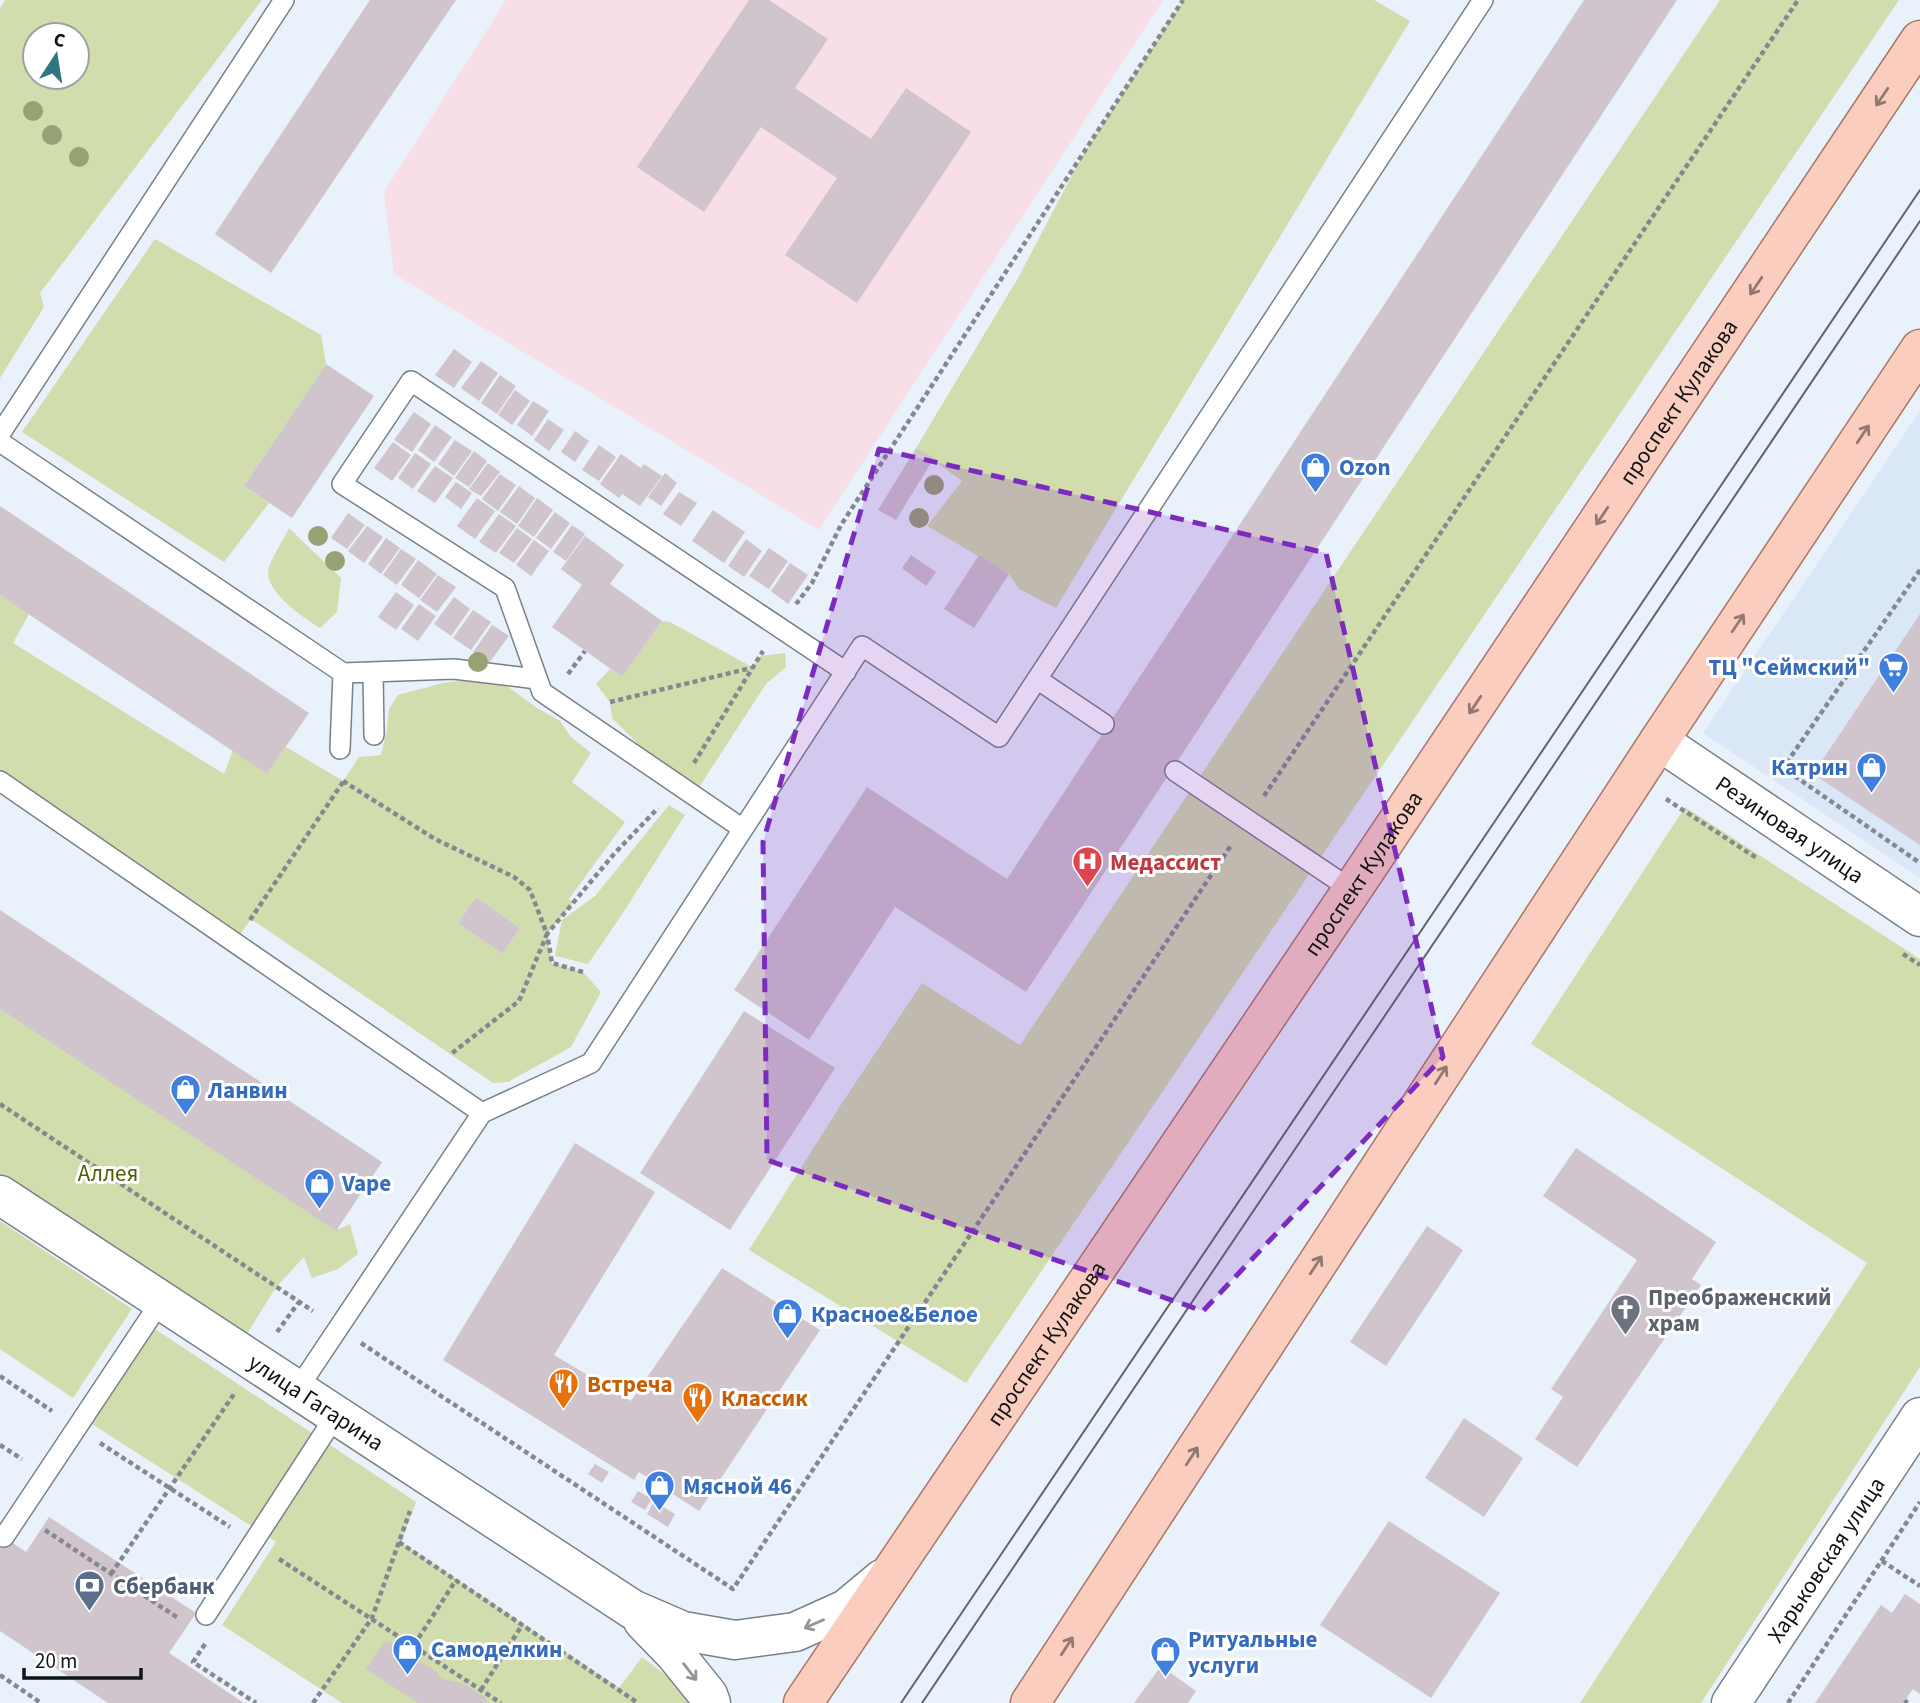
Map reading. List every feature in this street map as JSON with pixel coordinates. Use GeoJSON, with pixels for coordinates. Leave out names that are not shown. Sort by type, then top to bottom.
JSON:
{"type":"FeatureCollection","features":[{"type":"Feature","properties":{"kind":"main road","name":"проспект Кулакова"},"geometry":{"type":"LineString","coordinates":[[803,1703],[1352,890],[1920,40]]}},
{"type":"Feature","properties":{"kind":"main road"},"geometry":{"type":"LineString","coordinates":[[1030,1703],[1659,741],[1920,349]]}},
{"type":"Feature","properties":{"kind":"main road","name":"Резиновая улица"},"geometry":{"type":"LineString","coordinates":[[1659,741],[1920,916]]}},
{"type":"Feature","properties":{"kind":"main road","name":"улица Гагарина"},"geometry":{"type":"LineString","coordinates":[[0,1195],[632,1609]]}},
{"type":"Feature","properties":{"kind":"main road","name":"Харьковская улица"},"geometry":{"type":"LineString","coordinates":[[1731,1703],[1920,1417]]}},
{"type":"Feature","properties":{"kind":"main road"},"geometry":{"type":"LineString","coordinates":[[632,1609],[683,1631],[735,1640],[795,1632],[846,1609],[890,1573]]}},
{"type":"Feature","properties":{"kind":"main road"},"geometry":{"type":"LineString","coordinates":[[632,1609],[675,1654],[708,1695],[711,1703]]}},
{"type":"Feature","properties":{"kind":"lane"},"geometry":{"type":"LineString","coordinates":[[0,434],[284,0]]}},
{"type":"Feature","properties":{"kind":"lane"},"geometry":{"type":"LineString","coordinates":[[297,1390],[482,1113],[591,1063],[862,646],[999,737],[1483,0]]}},
{"type":"Feature","properties":{"kind":"lane"},"geometry":{"type":"LineString","coordinates":[[743,829],[542,692],[505,588],[342,484],[411,381],[846,672]]}},
{"type":"Feature","properties":{"kind":"lane"},"geometry":{"type":"LineString","coordinates":[[0,442],[343,673],[454,669],[537,679]]}},
{"type":"Feature","properties":{"kind":"lane"},"geometry":{"type":"LineString","coordinates":[[373,672],[374,735]]}},
{"type":"Feature","properties":{"kind":"lane"},"geometry":{"type":"LineString","coordinates":[[340,748],[343,673]]}},
{"type":"Feature","properties":{"kind":"lane"},"geometry":{"type":"LineString","coordinates":[[1037,679],[1104,724]]}},
{"type":"Feature","properties":{"kind":"lane"},"geometry":{"type":"LineString","coordinates":[[1175,771],[1352,890]]}},
{"type":"Feature","properties":{"kind":"lane"},"geometry":{"type":"LineString","coordinates":[[0,781],[482,1113]]}},
{"type":"Feature","properties":{"kind":"lane"},"geometry":{"type":"LineString","coordinates":[[4,1537],[161,1301]]}},
{"type":"Feature","properties":{"kind":"lane"},"geometry":{"type":"LineString","coordinates":[[206,1615],[336,1416]]}},
{"type":"Feature","properties":{"kind":"path"},"geometry":{"type":"LineString","coordinates":[[451,1054],[519,1001],[547,934],[614,854],[680,785],[752,667],[812,583],[841,525],[1183,0]]}},
{"type":"Feature","properties":{"kind":"path"},"geometry":{"type":"LineString","coordinates":[[0,1104],[733,1589],[1798,0]]}},
{"type":"Feature","properties":{"kind":"path"},"geometry":{"type":"LineString","coordinates":[[1920,570],[1783,768],[1920,863]]}},
{"type":"Feature","properties":{"kind":"path"},"geometry":{"type":"LineString","coordinates":[[577,680],[566,673],[585,651]]}},
{"type":"Feature","properties":{"kind":"path"},"geometry":{"type":"LineString","coordinates":[[599,695],[610,702],[752,667]]}},
{"type":"Feature","properties":{"kind":"path"},"geometry":{"type":"LineString","coordinates":[[234,943],[374,735]]}},
{"type":"Feature","properties":{"kind":"path"},"geometry":{"type":"LineString","coordinates":[[343,781],[435,839],[514,877],[530,890],[547,934],[552,963],[583,972]]}},
{"type":"Feature","properties":{"kind":"path"},"geometry":{"type":"LineString","coordinates":[[111,1574],[169,1487]]}},
{"type":"Feature","properties":{"kind":"path"},"geometry":{"type":"LineString","coordinates":[[1788,1703],[1920,1503]]}},
{"type":"Feature","properties":{"kind":"path"},"geometry":{"type":"LineString","coordinates":[[313,1703],[372,1618],[412,1504]]}},
{"type":"Feature","properties":{"kind":"path"},"geometry":{"type":"LineString","coordinates":[[39,1527],[187,1624]]}},
{"type":"Feature","properties":{"kind":"path"},"geometry":{"type":"LineString","coordinates":[[399,1542],[638,1703]]}},
{"type":"Feature","properties":{"kind":"path"},"geometry":{"type":"LineString","coordinates":[[1882,1561],[1920,1586]]}},
{"type":"Feature","properties":{"kind":"path"},"geometry":{"type":"LineString","coordinates":[[414,1646],[456,1580]]}},
{"type":"Feature","properties":{"kind":"path"},"geometry":{"type":"LineString","coordinates":[[481,1690],[522,1625]]}},
{"type":"Feature","properties":{"kind":"path"},"geometry":{"type":"LineString","coordinates":[[209,1638],[193,1662],[256,1703]]}},
{"type":"Feature","properties":{"kind":"path"},"geometry":{"type":"LineString","coordinates":[[0,1675],[41,1703]]}},
{"type":"Feature","properties":{"kind":"highlighted area"},"geometry":{"type":"Polygon","coordinates":[[[879,449],[1326,553],[1443,1057],[1203,1311],[767,1160],[763,842],[879,449]]]}},
{"type":"Feature","properties":{"kind":"shaded area"},"geometry":{"type":"Polygon","coordinates":[[[506,0],[1163,0],[819,530],[394,274],[384,192],[506,0]]]}},
{"type":"Feature","properties":{"kind":"shaded area"},"geometry":{"type":"Polygon","coordinates":[[[1920,411],[1920,878],[1703,733],[1920,411]]]}},
{"type":"Feature","properties":{"kind":"green space"},"geometry":{"type":"Polygon","coordinates":[[[5,0],[262,0],[40,293],[44,307],[0,378],[0,8],[5,0]]]}},
{"type":"Feature","properties":{"kind":"green space"},"geometry":{"type":"Polygon","coordinates":[[[1183,0],[1374,0],[1410,21],[1056,608],[1019,589],[1009,574],[927,526],[962,481],[916,448],[1018,278],[1081,158],[1183,0]]]}},
{"type":"Feature","properties":{"kind":"green space"},"geometry":{"type":"Polygon","coordinates":[[[1720,0],[1899,0],[966,1383],[749,1250],[922,983],[1020,1045],[1720,0]]]}},
{"type":"Feature","properties":{"kind":"green space"},"geometry":{"type":"Polygon","coordinates":[[[155,239],[321,335],[326,364],[244,486],[269,503],[224,562],[22,432],[155,239]]]}},
{"type":"Feature","properties":{"kind":"green space"},"geometry":{"type":"Polygon","coordinates":[[[289,528],[341,578],[337,612],[320,628],[288,605],[270,581],[268,573],[271,563],[289,528]]]}},
{"type":"Feature","properties":{"kind":"green space"},"geometry":{"type":"Polygon","coordinates":[[[0,595],[29,614],[13,643],[224,774],[233,750],[267,774],[286,747],[343,781],[359,757],[381,755],[389,709],[398,695],[443,683],[483,678],[507,686],[560,721],[571,737],[591,753],[572,782],[625,822],[569,899],[573,903],[547,934],[552,963],[583,972],[601,992],[571,1047],[508,1082],[493,1083],[251,919],[234,943],[0,781],[0,595]],[[476,897],[458,923],[502,954],[520,928],[476,897]]]}},
{"type":"Feature","properties":{"kind":"green space"},"geometry":{"type":"Polygon","coordinates":[[[662,621],[670,622],[752,667],[760,656],[785,653],[786,667],[766,684],[694,795],[612,718],[610,702],[596,684],[610,669],[622,677],[662,621]]]}},
{"type":"Feature","properties":{"kind":"green space"},"geometry":{"type":"Polygon","coordinates":[[[669,805],[685,815],[588,964],[555,956],[562,920],[595,896],[669,805]]]}},
{"type":"Feature","properties":{"kind":"green space"},"geometry":{"type":"Polygon","coordinates":[[[1685,807],[1920,959],[1920,1367],[1701,1703],[1580,1703],[1867,1263],[1531,1044],[1685,807]]]}},
{"type":"Feature","properties":{"kind":"green space","name":"Аллея"},"geometry":{"type":"Polygon","coordinates":[[[0,1009],[336,1230],[350,1224],[358,1254],[338,1269],[312,1278],[304,1257],[276,1287],[237,1350],[0,1195],[0,1009]]]}},
{"type":"Feature","properties":{"kind":"green space"},"geometry":{"type":"Polygon","coordinates":[[[0,1221],[132,1309],[73,1398],[0,1349],[0,1221]]]}},
{"type":"Feature","properties":{"kind":"green space"},"geometry":{"type":"Polygon","coordinates":[[[155,1329],[416,1502],[401,1542],[619,1688],[642,1657],[703,1703],[342,1703],[222,1625],[276,1542],[92,1424],[155,1329]]]}},
{"type":"Feature","properties":{"kind":"building"},"geometry":{"type":"Polygon","coordinates":[[[370,0],[456,0],[271,273],[215,234],[370,0]]]}},
{"type":"Feature","properties":{"kind":"building"},"geometry":{"type":"Polygon","coordinates":[[[749,0],[769,0],[828,39],[795,88],[871,139],[906,88],[971,132],[857,303],[785,255],[837,178],[761,127],[704,212],[637,167],[749,0]]]}},
{"type":"Feature","properties":{"kind":"building"},"geometry":{"type":"Polygon","coordinates":[[[1584,0],[1677,0],[1026,992],[895,907],[809,1040],[734,990],[867,787],[1007,879],[1584,0]]]}},
{"type":"Feature","properties":{"kind":"building"},"geometry":{"type":"Polygon","coordinates":[[[454,349],[472,362],[454,388],[435,375],[454,349]]]}},
{"type":"Feature","properties":{"kind":"building"},"geometry":{"type":"Polygon","coordinates":[[[481,361],[498,373],[479,401],[461,388],[481,361]]]}},
{"type":"Feature","properties":{"kind":"building"},"geometry":{"type":"Polygon","coordinates":[[[326,364],[374,396],[292,518],[244,486],[326,364]]]}},
{"type":"Feature","properties":{"kind":"building"},"geometry":{"type":"Polygon","coordinates":[[[500,375],[516,386],[497,414],[481,403],[500,375]]]}},
{"type":"Feature","properties":{"kind":"building"},"geometry":{"type":"Polygon","coordinates":[[[515,390],[530,401],[512,425],[498,415],[515,390]]]}},
{"type":"Feature","properties":{"kind":"building"},"geometry":{"type":"Polygon","coordinates":[[[533,401],[549,411],[532,436],[517,425],[533,401]]]}},
{"type":"Feature","properties":{"kind":"building"},"geometry":{"type":"Polygon","coordinates":[[[414,412],[431,424],[412,452],[394,440],[414,412]]]}},
{"type":"Feature","properties":{"kind":"building"},"geometry":{"type":"Polygon","coordinates":[[[548,419],[564,430],[549,451],[534,440],[548,419]]]}},
{"type":"Feature","properties":{"kind":"building"},"geometry":{"type":"Polygon","coordinates":[[[435,425],[452,437],[434,462],[418,450],[435,425]]]}},
{"type":"Feature","properties":{"kind":"building"},"geometry":{"type":"Polygon","coordinates":[[[575,431],[589,441],[575,462],[561,452],[575,431]]]}},
{"type":"Feature","properties":{"kind":"building"},"geometry":{"type":"Polygon","coordinates":[[[455,440],[472,451],[454,476],[438,464],[455,440]]]}},
{"type":"Feature","properties":{"kind":"building"},"geometry":{"type":"Polygon","coordinates":[[[393,442],[411,455],[392,481],[374,468],[393,442]]]}},
{"type":"Feature","properties":{"kind":"building"},"geometry":{"type":"Polygon","coordinates":[[[599,445],[616,457],[599,481],[582,470],[599,445]]]}},
{"type":"Feature","properties":{"kind":"building"},"geometry":{"type":"Polygon","coordinates":[[[916,448],[934,458],[896,520],[878,510],[916,448]]]}},
{"type":"Feature","properties":{"kind":"building"},"geometry":{"type":"Polygon","coordinates":[[[474,451],[487,461],[469,487],[455,478],[474,451]]]}},
{"type":"Feature","properties":{"kind":"building"},"geometry":{"type":"Polygon","coordinates":[[[415,453],[431,464],[413,489],[398,478],[415,453]]]}},
{"type":"Feature","properties":{"kind":"building"},"geometry":{"type":"Polygon","coordinates":[[[621,454],[641,468],[644,464],[662,476],[640,506],[622,494],[619,498],[600,484],[621,454]]]}},
{"type":"Feature","properties":{"kind":"building"},"geometry":{"type":"Polygon","coordinates":[[[488,463],[500,472],[481,496],[469,489],[488,463]]]}},
{"type":"Feature","properties":{"kind":"building"},"geometry":{"type":"Polygon","coordinates":[[[435,466],[453,478],[435,503],[417,491],[435,466]]]}},
{"type":"Feature","properties":{"kind":"building"},"geometry":{"type":"Polygon","coordinates":[[[665,473],[677,483],[661,506],[648,497],[665,473]]]}},
{"type":"Feature","properties":{"kind":"building"},"geometry":{"type":"Polygon","coordinates":[[[500,474],[516,485],[498,511],[482,499],[500,474]]]}},
{"type":"Feature","properties":{"kind":"building"},"geometry":{"type":"Polygon","coordinates":[[[456,482],[472,493],[461,509],[445,497],[456,482]]]}},
{"type":"Feature","properties":{"kind":"building"},"geometry":{"type":"Polygon","coordinates":[[[519,486],[535,498],[517,524],[500,512],[519,486]]]}},
{"type":"Feature","properties":{"kind":"building"},"geometry":{"type":"Polygon","coordinates":[[[679,492],[697,503],[681,526],[663,514],[679,492]]]}},
{"type":"Feature","properties":{"kind":"building"},"geometry":{"type":"Polygon","coordinates":[[[477,498],[495,511],[475,539],[457,526],[477,498]]]}},
{"type":"Feature","properties":{"kind":"building"},"geometry":{"type":"Polygon","coordinates":[[[537,498],[553,510],[534,537],[518,526],[537,498]]]}},
{"type":"Feature","properties":{"kind":"building"},"geometry":{"type":"Polygon","coordinates":[[[0,506],[309,713],[267,774],[0,595],[0,506]]]}},
{"type":"Feature","properties":{"kind":"building"},"geometry":{"type":"Polygon","coordinates":[[[713,510],[745,532],[724,563],[692,541],[713,510]]]}},
{"type":"Feature","properties":{"kind":"building"},"geometry":{"type":"Polygon","coordinates":[[[555,512],[570,523],[551,549],[536,538],[555,512]]]}},
{"type":"Feature","properties":{"kind":"building"},"geometry":{"type":"Polygon","coordinates":[[[348,513],[365,525],[347,549],[331,538],[348,513]]]}},
{"type":"Feature","properties":{"kind":"building"},"geometry":{"type":"Polygon","coordinates":[[[499,514],[516,526],[496,553],[479,542],[499,514]]]}},
{"type":"Feature","properties":{"kind":"building"},"geometry":{"type":"Polygon","coordinates":[[[572,525],[585,534],[566,561],[553,552],[572,525]]]}},
{"type":"Feature","properties":{"kind":"building"},"geometry":{"type":"Polygon","coordinates":[[[367,526],[383,537],[364,563],[348,551],[367,526]]]}},
{"type":"Feature","properties":{"kind":"building"},"geometry":{"type":"Polygon","coordinates":[[[517,528],[532,539],[514,563],[499,553],[517,528]]]}},
{"type":"Feature","properties":{"kind":"building"},"geometry":{"type":"Polygon","coordinates":[[[585,536],[624,565],[610,584],[662,621],[622,677],[552,627],[582,585],[561,569],[585,536]]]}},
{"type":"Feature","properties":{"kind":"building"},"geometry":{"type":"Polygon","coordinates":[[[386,538],[400,548],[381,574],[368,564],[386,538]]]}},
{"type":"Feature","properties":{"kind":"building"},"geometry":{"type":"Polygon","coordinates":[[[746,539],[762,551],[744,577],[728,566],[746,539]]]}},
{"type":"Feature","properties":{"kind":"building"},"geometry":{"type":"Polygon","coordinates":[[[534,540],[549,551],[531,576],[516,565],[534,540]]]}},
{"type":"Feature","properties":{"kind":"building"},"geometry":{"type":"Polygon","coordinates":[[[769,548],[788,561],[769,589],[749,576],[769,548]]]}},
{"type":"Feature","properties":{"kind":"building"},"geometry":{"type":"Polygon","coordinates":[[[401,549],[416,559],[397,585],[383,575],[401,549]]]}},
{"type":"Feature","properties":{"kind":"building"},"geometry":{"type":"Polygon","coordinates":[[[911,555],[936,572],[926,586],[902,568],[911,555]]]}},
{"type":"Feature","properties":{"kind":"building"},"geometry":{"type":"Polygon","coordinates":[[[979,555],[1009,574],[974,628],[944,609],[979,555]]]}},
{"type":"Feature","properties":{"kind":"building"},"geometry":{"type":"Polygon","coordinates":[[[418,560],[437,574],[419,598],[401,585],[418,560]]]}},
{"type":"Feature","properties":{"kind":"building"},"geometry":{"type":"Polygon","coordinates":[[[790,563],[808,575],[788,604],[771,591],[790,563]]]}},
{"type":"Feature","properties":{"kind":"building"},"geometry":{"type":"Polygon","coordinates":[[[438,575],[456,587],[437,612],[420,600],[438,575]]]}},
{"type":"Feature","properties":{"kind":"building"},"geometry":{"type":"Polygon","coordinates":[[[396,592],[414,605],[396,630],[378,617],[396,592]]]}},
{"type":"Feature","properties":{"kind":"building"},"geometry":{"type":"Polygon","coordinates":[[[454,597],[470,609],[451,636],[434,624],[454,597]]]}},
{"type":"Feature","properties":{"kind":"building"},"geometry":{"type":"Polygon","coordinates":[[[419,604],[436,616],[418,641],[401,629],[419,604]]]}},
{"type":"Feature","properties":{"kind":"building"},"geometry":{"type":"Polygon","coordinates":[[[473,610],[491,622],[471,650],[453,638],[473,610]]]}},
{"type":"Feature","properties":{"kind":"building","name":"ТЦ \"Сеймский\""},"geometry":{"type":"Polygon","coordinates":[[[1920,614],[1920,845],[1813,774],[1920,614]]]}},
{"type":"Feature","properties":{"kind":"building"},"geometry":{"type":"Polygon","coordinates":[[[492,625],[509,636],[489,663],[473,652],[492,625]]]}},
{"type":"Feature","properties":{"kind":"building"},"geometry":{"type":"Polygon","coordinates":[[[476,897],[520,928],[502,954],[458,923],[476,897]]]}},
{"type":"Feature","properties":{"kind":"building"},"geometry":{"type":"Polygon","coordinates":[[[0,910],[382,1162],[336,1231],[0,1009],[0,910]]]}},
{"type":"Feature","properties":{"kind":"building"},"geometry":{"type":"Polygon","coordinates":[[[744,1011],[835,1068],[730,1230],[640,1173],[744,1011]]]}},
{"type":"Feature","properties":{"kind":"building"},"geometry":{"type":"Polygon","coordinates":[[[575,1143],[655,1192],[554,1355],[631,1401],[722,1268],[820,1330],[699,1511],[639,1472],[634,1480],[443,1360],[575,1143]]]}},
{"type":"Feature","properties":{"kind":"building","name":"Преображенский храм"},"geometry":{"type":"Polygon","coordinates":[[[1576,1148],[1716,1242],[1692,1279],[1701,1285],[1577,1467],[1535,1439],[1563,1397],[1551,1389],[1637,1260],[1543,1196],[1576,1148]]]}},
{"type":"Feature","properties":{"kind":"building"},"geometry":{"type":"Polygon","coordinates":[[[1427,1226],[1463,1250],[1386,1366],[1350,1342],[1427,1226]]]}},
{"type":"Feature","properties":{"kind":"building"},"geometry":{"type":"Polygon","coordinates":[[[1464,1418],[1523,1458],[1484,1517],[1425,1478],[1464,1418]]]}},
{"type":"Feature","properties":{"kind":"building"},"geometry":{"type":"Polygon","coordinates":[[[595,1464],[609,1472],[602,1483],[588,1474],[595,1464]]]}},
{"type":"Feature","properties":{"kind":"building"},"geometry":{"type":"Polygon","coordinates":[[[638,1491],[652,1499],[645,1510],[631,1502],[638,1491]]]}},
{"type":"Feature","properties":{"kind":"building"},"geometry":{"type":"Polygon","coordinates":[[[654,1501],[675,1514],[668,1527],[647,1514],[654,1501]]]}},
{"type":"Feature","properties":{"kind":"building"},"geometry":{"type":"Polygon","coordinates":[[[49,1517],[196,1613],[169,1653],[244,1703],[108,1703],[0,1631],[0,1534],[26,1552],[49,1517]]]}},
{"type":"Feature","properties":{"kind":"building"},"geometry":{"type":"Polygon","coordinates":[[[1389,1521],[1500,1593],[1431,1698],[1320,1625],[1389,1521]]]}},
{"type":"Feature","properties":{"kind":"building"},"geometry":{"type":"Polygon","coordinates":[[[1905,1594],[1920,1604],[1920,1694],[1913,1689],[1903,1703],[1815,1703],[1881,1605],[1892,1613],[1905,1594]]]}},
{"type":"Feature","properties":{"kind":"building","name":"Самоделкин"},"geometry":{"type":"Polygon","coordinates":[[[384,1642],[393,1643],[437,1672],[442,1679],[465,1684],[485,1697],[487,1703],[418,1703],[366,1669],[384,1642]]]}},
{"type":"Feature","properties":{"kind":"building","name":"Ритуальные услуги"},"geometry":{"type":"Polygon","coordinates":[[[1161,1666],[1196,1691],[1188,1703],[1134,1703],[1161,1666]]]}},
{"type":"Feature","properties":{"kind":"tram line"},"geometry":{"type":"LineString","coordinates":[[901,1703],[1920,190]]}},
{"type":"Feature","properties":{"kind":"tram line"},"geometry":{"type":"LineString","coordinates":[[922,1703],[1920,221]]}},
{"type":"Feature","properties":{"kind":"place","name":"Ozon"},"geometry":{"type":"Point","coordinates":[1316,494]}},
{"type":"Feature","properties":{"kind":"place","name":"ТЦ \"Сеймский\""},"geometry":{"type":"Point","coordinates":[1893,694]}},
{"type":"Feature","properties":{"kind":"place","name":"Катрин"},"geometry":{"type":"Point","coordinates":[1871,794]}},
{"type":"Feature","properties":{"kind":"place","name":"Медассист"},"geometry":{"type":"Point","coordinates":[1087,889]}},
{"type":"Feature","properties":{"kind":"place","name":"Ланвин"},"geometry":{"type":"Point","coordinates":[185,1117]}},
{"type":"Feature","properties":{"kind":"place","name":"Vape"},"geometry":{"type":"Point","coordinates":[319,1210]}},
{"type":"Feature","properties":{"kind":"place","name":"Преображенский храм"},"geometry":{"type":"Point","coordinates":[1625,1337]}},
{"type":"Feature","properties":{"kind":"place","name":"Красное&Белое"},"geometry":{"type":"Point","coordinates":[788,1341]}},
{"type":"Feature","properties":{"kind":"place","name":"Встреча"},"geometry":{"type":"Point","coordinates":[564,1411]}},
{"type":"Feature","properties":{"kind":"place","name":"Классик"},"geometry":{"type":"Point","coordinates":[698,1425]}},
{"type":"Feature","properties":{"kind":"place","name":"Мясной 46"},"geometry":{"type":"Point","coordinates":[660,1513]}},
{"type":"Feature","properties":{"kind":"place","name":"Сбербанк"},"geometry":{"type":"Point","coordinates":[90,1613]}},
{"type":"Feature","properties":{"kind":"place","name":"Самоделкин"},"geometry":{"type":"Point","coordinates":[408,1676]}},
{"type":"Feature","properties":{"kind":"place","name":"Ритуальные услуги"},"geometry":{"type":"Point","coordinates":[1165,1679]}}]}
